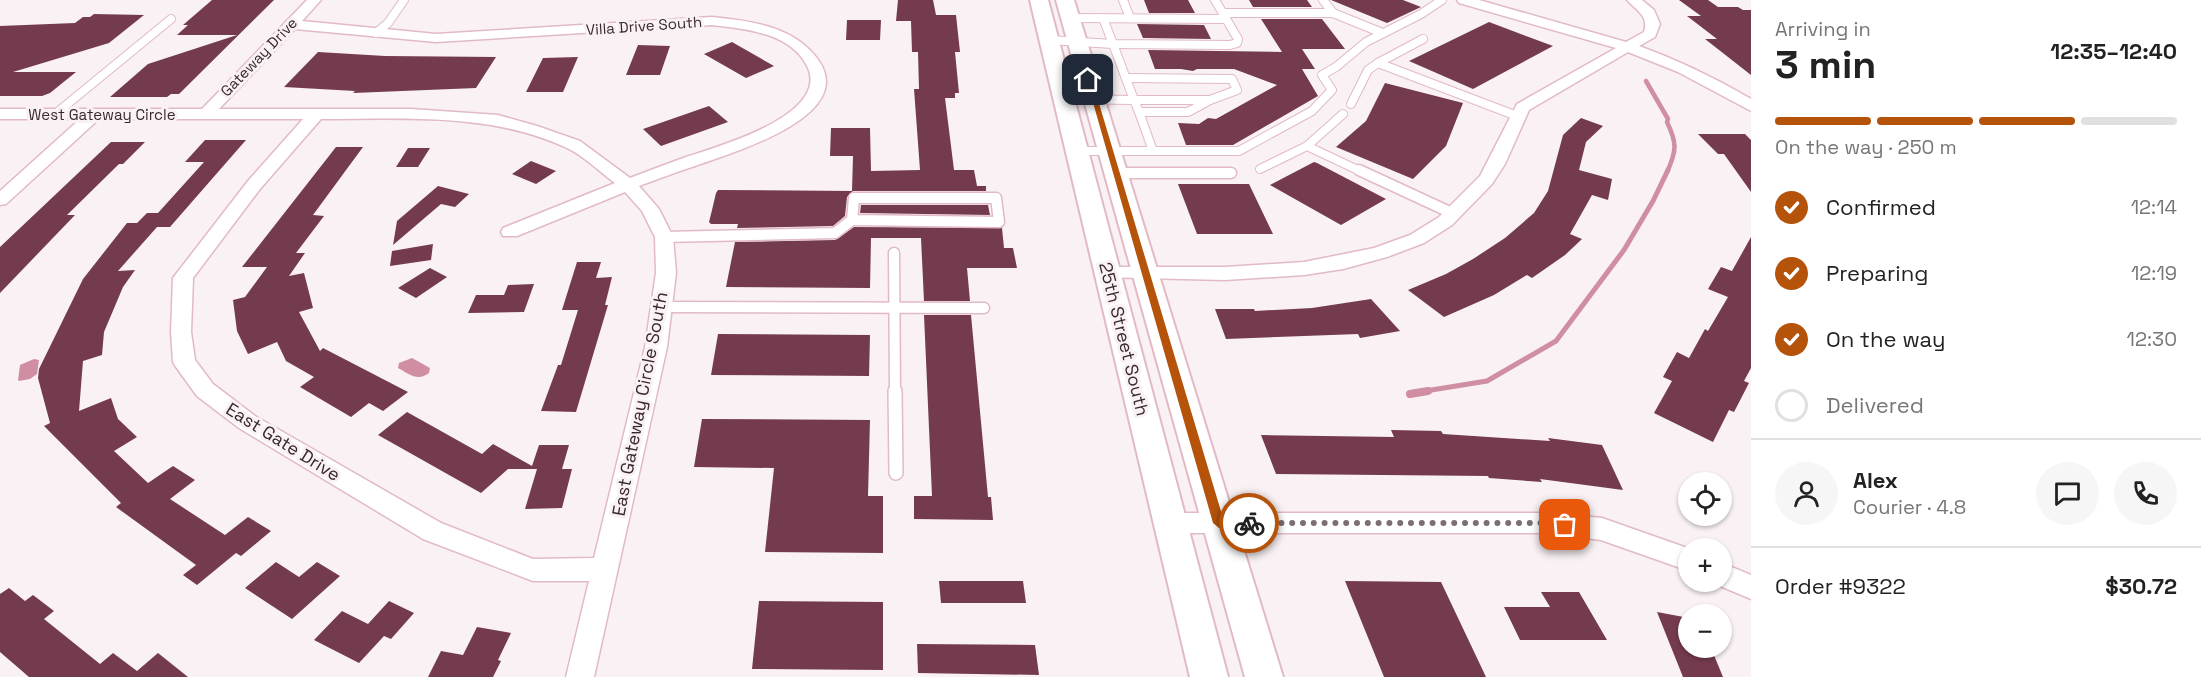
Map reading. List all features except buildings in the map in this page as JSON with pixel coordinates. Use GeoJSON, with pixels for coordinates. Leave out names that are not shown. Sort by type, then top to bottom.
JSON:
{"type":"FeatureCollection","features":[{"type":"Feature","properties":{"kind":"main road","name":"25th Street South"},"geometry":{"type":"LineString","coordinates":[[1039,0],[1065,25],[1094,99],[1264,677]]}},
{"type":"Feature","properties":{"kind":"main road","name":"25th Street South"},"geometry":{"type":"LineString","coordinates":[[1065,25],[1064,99],[1209,677]]}},
{"type":"Feature","properties":{"kind":"street","name":"Gateway Drive"},"geometry":{"type":"LineString","coordinates":[[205,115],[314,0]]}},
{"type":"Feature","properties":{"kind":"street"},"geometry":{"type":"LineString","coordinates":[[1464,0],[1629,47],[1751,106]]}},
{"type":"Feature","properties":{"kind":"street"},"geometry":{"type":"LineString","coordinates":[[1107,273],[1309,269],[1359,258],[1418,238],[1454,214],[1488,178],[1522,107],[1650,34],[1653,24],[1649,13],[1634,0]]}},
{"type":"Feature","properties":{"kind":"street","name":"Villa Drive South"},"geometry":{"type":"LineString","coordinates":[[290,24],[436,38],[712,21],[747,25],[770,32],[799,44],[808,54],[817,69],[818,85],[811,101],[797,115],[729,148],[627,184]]}},
{"type":"Feature","properties":{"kind":"street","name":"East Gateway Circle South"},"geometry":{"type":"LineString","coordinates":[[205,115],[317,113],[443,115],[498,120],[574,145],[627,184],[650,209],[664,237],[666,273],[662,307],[656,347],[580,677]]}},
{"type":"Feature","properties":{"kind":"street","name":"East Gate Drive"},"geometry":{"type":"LineString","coordinates":[[317,113],[254,184],[183,278],[181,311],[184,363],[205,390],[246,422],[432,531],[533,570],[606,569]]}},
{"type":"Feature","properties":{"kind":"street","name":"West Gateway Circle"},"geometry":{"type":"LineString","coordinates":[[0,114],[205,115]]}},
{"type":"Feature","properties":{"kind":"street"},"geometry":{"type":"LineString","coordinates":[[0,200],[94,115]]}},
{"type":"Feature","properties":{"kind":"street"},"geometry":{"type":"LineString","coordinates":[[510,232],[627,184]]}},
{"type":"Feature","properties":{"kind":"street"},"geometry":{"type":"LineString","coordinates":[[1170,523],[1547,523],[1602,529],[1678,556]]}},
{"type":"Feature","properties":{"kind":"street"},"geometry":{"type":"LineString","coordinates":[[1732,579],[1751,587]]}},
{"type":"Feature","properties":{"kind":"lane"},"geometry":{"type":"LineString","coordinates":[[376,33],[388,23],[404,0]]}},
{"type":"Feature","properties":{"kind":"lane"},"geometry":{"type":"LineString","coordinates":[[1122,0],[1130,18]]}},
{"type":"Feature","properties":{"kind":"lane"},"geometry":{"type":"LineString","coordinates":[[1065,25],[1113,44],[1230,45],[1237,43],[1238,39],[1215,0]]}},
{"type":"Feature","properties":{"kind":"lane"},"geometry":{"type":"LineString","coordinates":[[1323,0],[1333,13]]}},
{"type":"Feature","properties":{"kind":"lane"},"geometry":{"type":"LineString","coordinates":[[1112,162],[1153,151],[1239,151],[1312,111],[1332,90],[1322,75],[1334,72],[1354,51],[1380,32],[1428,12],[1442,0]]}},
{"type":"Feature","properties":{"kind":"lane"},"geometry":{"type":"LineString","coordinates":[[1065,25],[1103,18],[1333,13],[1380,32]]}},
{"type":"Feature","properties":{"kind":"lane"},"geometry":{"type":"LineString","coordinates":[[1103,18],[1153,151]]}},
{"type":"Feature","properties":{"kind":"lane"},"geometry":{"type":"LineString","coordinates":[[54,115],[171,19]]}},
{"type":"Feature","properties":{"kind":"lane"},"geometry":{"type":"LineString","coordinates":[[1351,104],[1368,70],[1423,39]]}},
{"type":"Feature","properties":{"kind":"lane"},"geometry":{"type":"LineString","coordinates":[[1378,63],[1517,116]]}},
{"type":"Feature","properties":{"kind":"lane"},"geometry":{"type":"LineString","coordinates":[[1126,78],[1232,79],[1237,90],[1210,100],[1188,112],[1139,112]]}},
{"type":"Feature","properties":{"kind":"lane"},"geometry":{"type":"LineString","coordinates":[[1064,99],[1210,100]]}},
{"type":"Feature","properties":{"kind":"lane"},"geometry":{"type":"LineString","coordinates":[[1260,169],[1281,161],[1307,146],[1343,114]]}},
{"type":"Feature","properties":{"kind":"lane"},"geometry":{"type":"LineString","coordinates":[[1307,146],[1454,214]]}},
{"type":"Feature","properties":{"kind":"lane"},"geometry":{"type":"LineString","coordinates":[[1077,151],[1112,162],[1231,173]]}},
{"type":"Feature","properties":{"kind":"lane"},"geometry":{"type":"LineString","coordinates":[[664,237],[835,233],[852,220],[999,222],[996,198],[854,198],[852,220]]}},
{"type":"Feature","properties":{"kind":"lane"},"geometry":{"type":"LineString","coordinates":[[894,253],[896,473]]}},
{"type":"Feature","properties":{"kind":"lane"},"geometry":{"type":"LineString","coordinates":[[662,307],[984,308]]}},
{"type":"Feature","properties":{"kind":"shaded area"},"geometry":{"type":"Polygon","coordinates":[[[412,358],[430,368],[429,373],[417,377],[398,368],[399,363],[412,358]]]}},
{"type":"Feature","properties":{"kind":"shaded area"},"geometry":{"type":"Polygon","coordinates":[[[34,359],[39,360],[37,374],[30,379],[19,381],[20,365],[34,359]]]}},
{"type":"Feature","properties":{"kind":"waterway"},"geometry":{"type":"LineString","coordinates":[[1646,81],[1668,119],[1667,122],[1673,136],[1674,152],[1667,172]]}},
{"type":"Feature","properties":{"kind":"waterway"},"geometry":{"type":"LineString","coordinates":[[1419,392],[1487,381],[1556,341],[1624,250],[1668,170]]}},
{"type":"Feature","properties":{"kind":"waterway"},"geometry":{"type":"LineString","coordinates":[[1410,394],[1428,391]]}},
{"type":"Feature","properties":{"kind":"way so far"},"geometry":{"type":"LineString","coordinates":[[1249,523],[1547,523],[1565,525]]}},
{"type":"Feature","properties":{"kind":"route"},"geometry":{"type":"LineString","coordinates":[[1088,80],[1219,523],[1249,523]]}}]}
